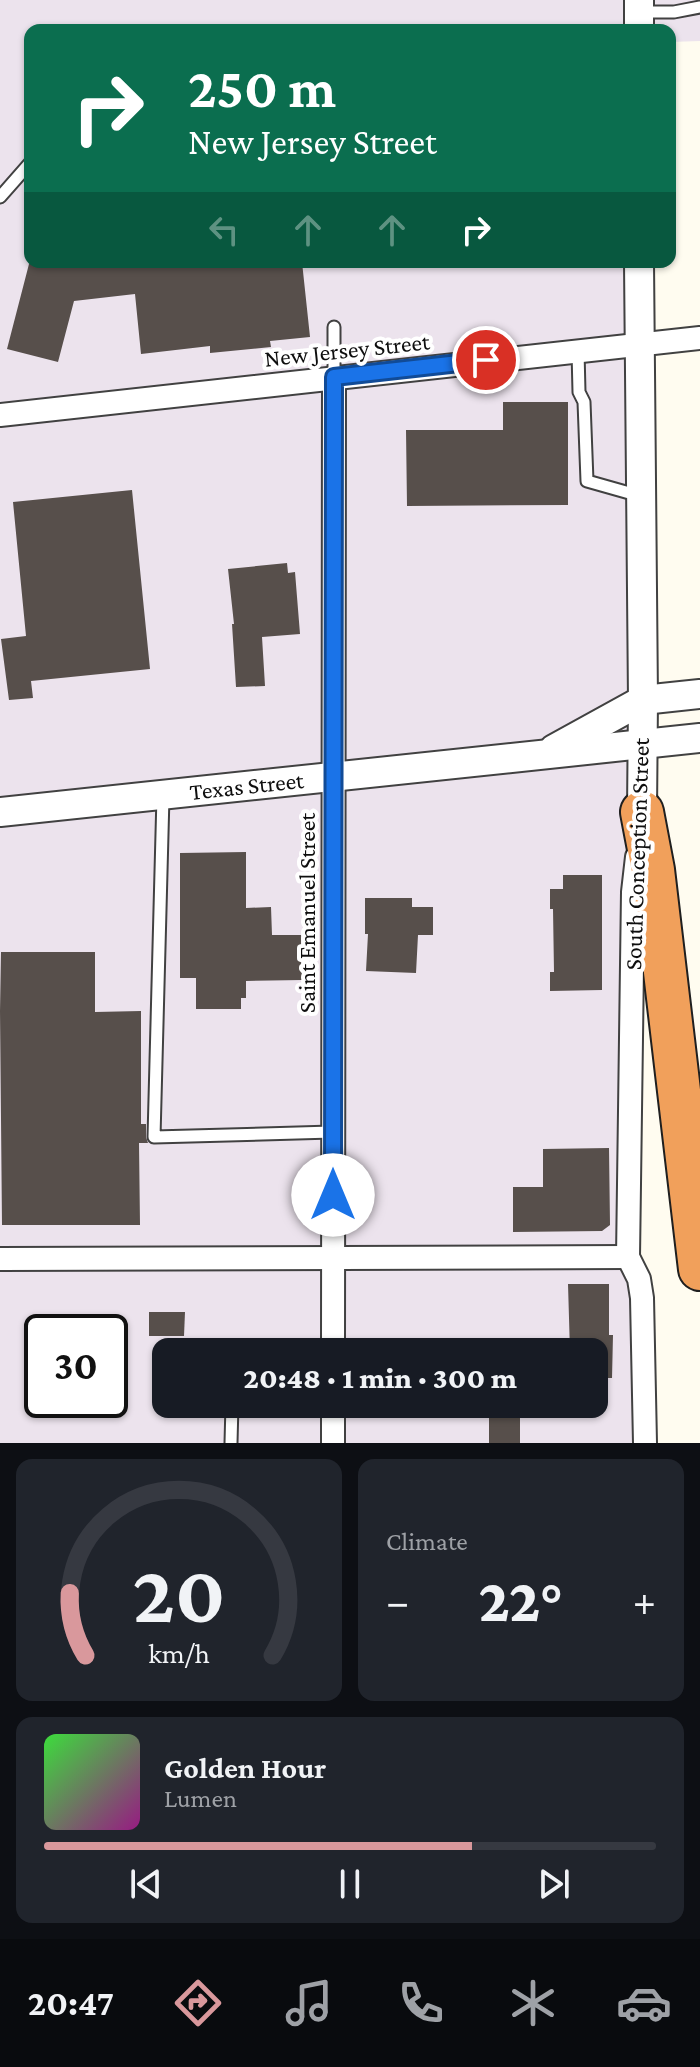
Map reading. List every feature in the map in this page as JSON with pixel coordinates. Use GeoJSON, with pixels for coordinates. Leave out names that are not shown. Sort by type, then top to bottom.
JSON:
{"type":"FeatureCollection","features":[{"type":"Feature","properties":{"kind":"highway"},"geometry":{"type":"LineString","coordinates":[[642,812],[653,870],[700,1269]]}},
{"type":"Feature","properties":{"kind":"street","name":"South Conception Street"},"geometry":{"type":"LineString","coordinates":[[639,268],[643,744],[642,812],[633,892],[628,1257],[639,1279],[642,1298],[645,1443]]}},
{"type":"Feature","properties":{"kind":"street","name":"New Jersey Street"},"geometry":{"type":"LineString","coordinates":[[0,415],[700,338]]}},
{"type":"Feature","properties":{"kind":"street","name":"Saint Emanuel Street"},"geometry":{"type":"LineString","coordinates":[[333,1338],[334,377]]}},
{"type":"Feature","properties":{"kind":"street","name":"Texas Street"},"geometry":{"type":"LineString","coordinates":[[543,755],[643,700],[700,694]]}},
{"type":"Feature","properties":{"kind":"street","name":"Texas Street"},"geometry":{"type":"LineString","coordinates":[[0,812],[700,738]]}},
{"type":"Feature","properties":{"kind":"street"},"geometry":{"type":"LineString","coordinates":[[0,1259],[628,1257]]}},
{"type":"Feature","properties":{"kind":"street"},"geometry":{"type":"LineString","coordinates":[[333,1418],[333,1443]]}},
{"type":"Feature","properties":{"kind":"lane"},"geometry":{"type":"LineString","coordinates":[[639,14],[700,7]]}},
{"type":"Feature","properties":{"kind":"lane"},"geometry":{"type":"LineString","coordinates":[[0,197],[24,170]]}},
{"type":"Feature","properties":{"kind":"lane"},"geometry":{"type":"LineString","coordinates":[[334,327],[334,377]]}},
{"type":"Feature","properties":{"kind":"lane"},"geometry":{"type":"LineString","coordinates":[[578,350],[579,392],[584,402],[587,481],[641,497]]}},
{"type":"Feature","properties":{"kind":"lane"},"geometry":{"type":"LineString","coordinates":[[163,795],[154,1137],[332,1132]]}},
{"type":"Feature","properties":{"kind":"lane"},"geometry":{"type":"LineString","coordinates":[[231,1443],[232,1418]]}},
{"type":"Feature","properties":{"kind":"shaded area"},"geometry":{"type":"Polygon","coordinates":[[[0,0],[700,0],[700,41],[676,42],[676,24],[24,24],[24,268],[639,268],[628,1257],[646,1443],[0,1443],[0,0]]]}},
{"type":"Feature","properties":{"kind":"building"},"geometry":{"type":"Polygon","coordinates":[[[28,268],[303,268],[310,337],[270,341],[271,347],[210,353],[210,346],[141,354],[135,294],[74,301],[58,362],[7,349],[28,268]]]}},
{"type":"Feature","properties":{"kind":"building"},"geometry":{"type":"Polygon","coordinates":[[[503,402],[568,402],[568,505],[407,506],[406,430],[503,430],[503,402]]]}},
{"type":"Feature","properties":{"kind":"building"},"geometry":{"type":"Polygon","coordinates":[[[132,490],[150,669],[31,681],[33,698],[9,700],[1,639],[26,636],[13,502],[132,490]]]}},
{"type":"Feature","properties":{"kind":"building"},"geometry":{"type":"Polygon","coordinates":[[[287,563],[288,573],[295,572],[300,634],[262,637],[265,686],[236,687],[228,569],[287,563]]]}},
{"type":"Feature","properties":{"kind":"building"},"geometry":{"type":"Polygon","coordinates":[[[246,852],[246,908],[271,907],[272,935],[301,935],[302,980],[246,981],[246,998],[241,998],[241,1009],[196,1009],[196,978],[180,978],[180,853],[246,852]]]}},
{"type":"Feature","properties":{"kind":"building"},"geometry":{"type":"Polygon","coordinates":[[[563,875],[602,875],[602,990],[550,991],[550,972],[554,972],[550,889],[563,889],[563,875]]]}},
{"type":"Feature","properties":{"kind":"building"},"geometry":{"type":"Polygon","coordinates":[[[365,898],[412,898],[412,907],[433,907],[433,935],[418,935],[416,973],[366,971],[368,934],[365,934],[365,898]]]}},
{"type":"Feature","properties":{"kind":"building"},"geometry":{"type":"Polygon","coordinates":[[[1,952],[95,952],[95,1012],[141,1011],[141,1124],[146,1124],[148,1143],[139,1143],[140,1225],[2,1225],[1,952]]]}},
{"type":"Feature","properties":{"kind":"building"},"geometry":{"type":"Polygon","coordinates":[[[609,1148],[610,1225],[602,1231],[513,1232],[513,1187],[543,1187],[543,1149],[609,1148]]]}},
{"type":"Feature","properties":{"kind":"building"},"geometry":{"type":"Polygon","coordinates":[[[568,1284],[609,1284],[612,1378],[608,1378],[608,1338],[570,1338],[568,1284]]]}},
{"type":"Feature","properties":{"kind":"building"},"geometry":{"type":"Polygon","coordinates":[[[149,1312],[185,1312],[184,1336],[149,1336],[149,1312]]]}},
{"type":"Feature","properties":{"kind":"building"},"geometry":{"type":"Polygon","coordinates":[[[489,1418],[520,1418],[520,1443],[489,1443],[489,1418]]]}},
{"type":"Feature","properties":{"kind":"route"},"geometry":{"type":"LineString","coordinates":[[333,1195],[334,377],[486,360]]}}]}
